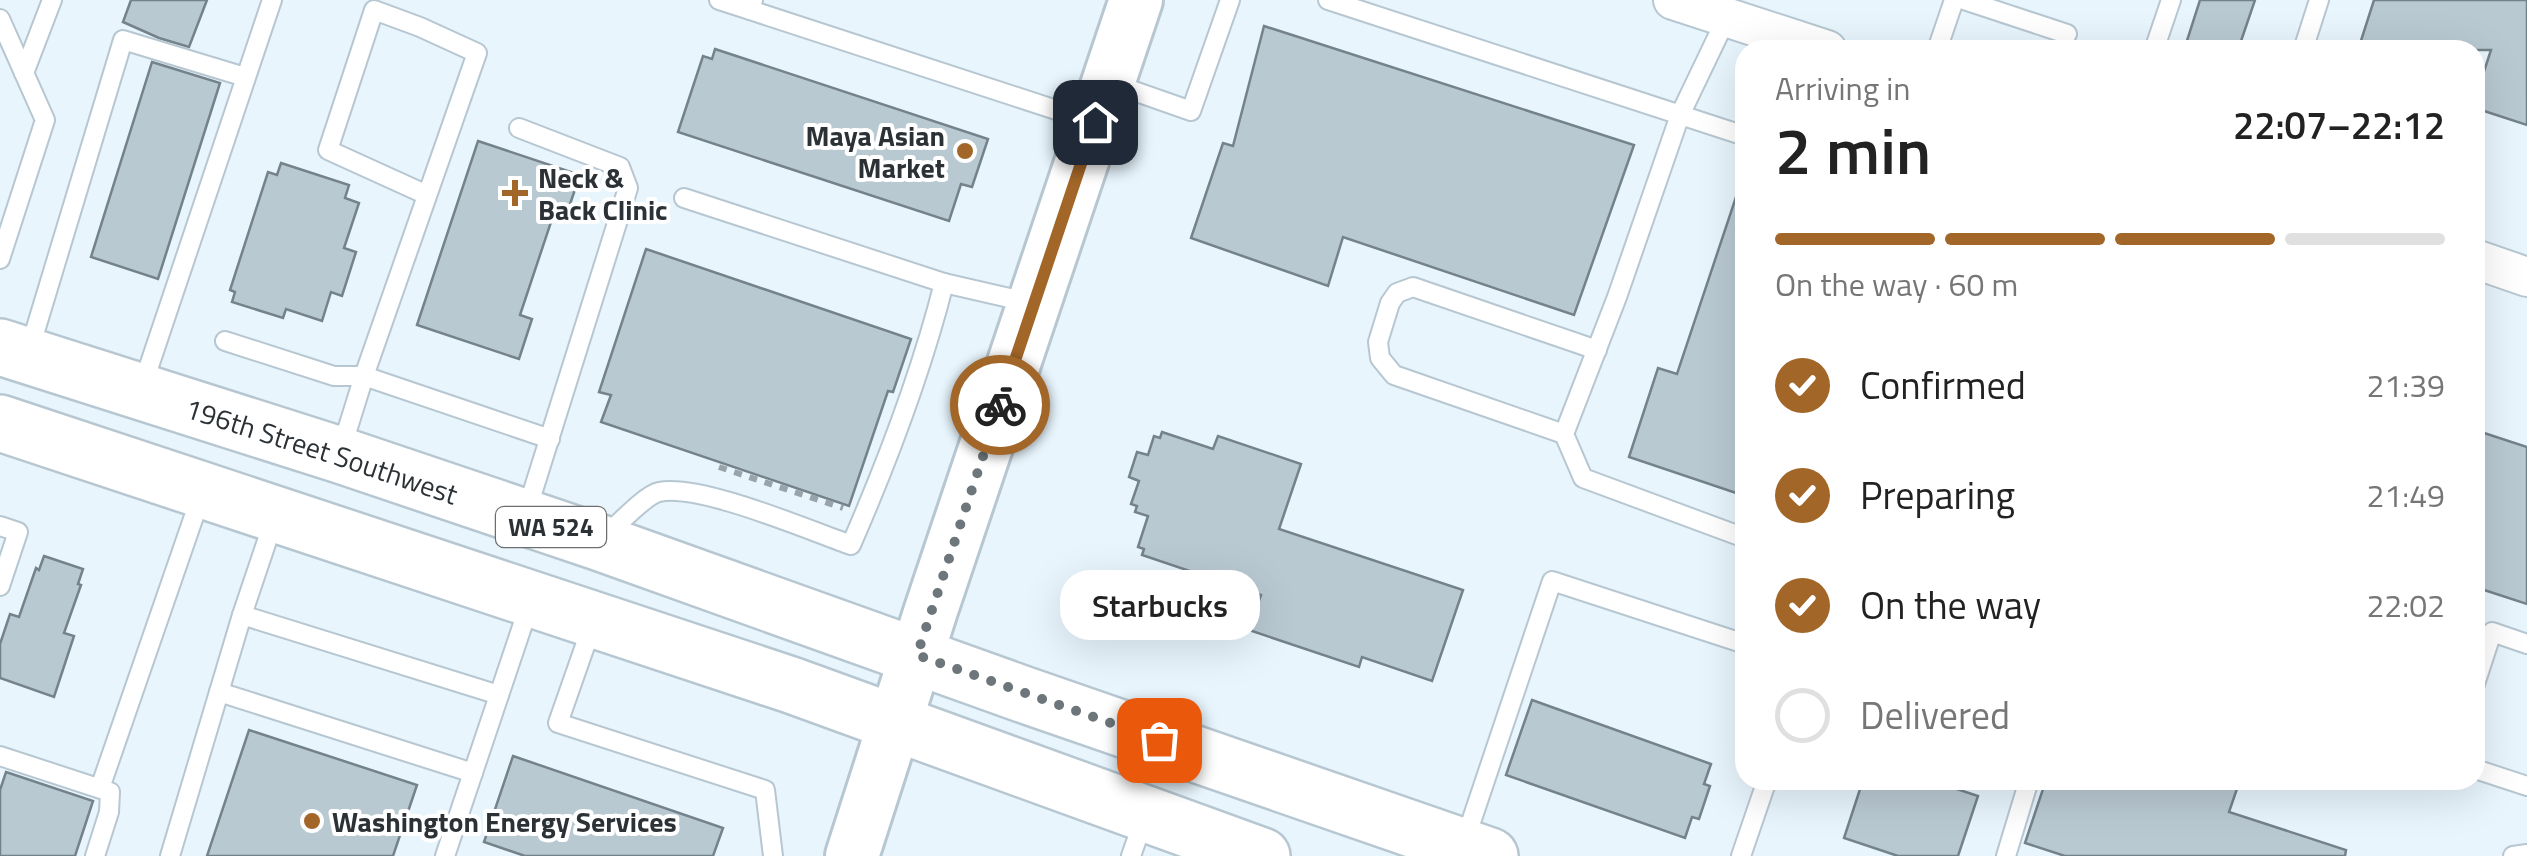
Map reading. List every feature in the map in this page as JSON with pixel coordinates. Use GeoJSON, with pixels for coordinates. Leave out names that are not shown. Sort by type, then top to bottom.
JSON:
{"type":"FeatureCollection","features":[{"type":"Feature","properties":{"kind":"main road","name":"196th Street Southwest"},"geometry":{"type":"LineString","coordinates":[[14,352],[598,542],[1476,851]]}},
{"type":"Feature","properties":{"kind":"main road","name":"WA 524"},"geometry":{"type":"LineString","coordinates":[[0,423],[896,721],[1138,835],[1228,850]]}},
{"type":"Feature","properties":{"kind":"street"},"geometry":{"type":"LineString","coordinates":[[852,856],[1136,0]]}},
{"type":"Feature","properties":{"kind":"street"},"geometry":{"type":"LineString","coordinates":[[1674,0],[1725,11],[1801,40]]}},
{"type":"Feature","properties":{"kind":"street"},"geometry":{"type":"LineString","coordinates":[[2485,262],[2527,277]]}},
{"type":"Feature","properties":{"kind":"lane"},"geometry":{"type":"LineString","coordinates":[[24,73],[52,0]]}},
{"type":"Feature","properties":{"kind":"lane"},"geometry":{"type":"LineString","coordinates":[[141,392],[272,0]]}},
{"type":"Feature","properties":{"kind":"lane"},"geometry":{"type":"LineString","coordinates":[[719,0],[751,5],[1102,102],[1191,111],[1230,0]]}},
{"type":"Feature","properties":{"kind":"lane"},"geometry":{"type":"LineString","coordinates":[[1328,0],[1735,133]]}},
{"type":"Feature","properties":{"kind":"lane"},"geometry":{"type":"LineString","coordinates":[[1941,40],[1954,0]]}},
{"type":"Feature","properties":{"kind":"lane"},"geometry":{"type":"LineString","coordinates":[[1964,0],[2066,34]]}},
{"type":"Feature","properties":{"kind":"lane"},"geometry":{"type":"LineString","coordinates":[[2157,40],[2171,0]]}},
{"type":"Feature","properties":{"kind":"lane"},"geometry":{"type":"LineString","coordinates":[[2306,40],[2319,0]]}},
{"type":"Feature","properties":{"kind":"lane"},"geometry":{"type":"LineString","coordinates":[[340,456],[364,376],[477,53],[374,10],[328,150],[427,195]]}},
{"type":"Feature","properties":{"kind":"lane"},"geometry":{"type":"LineString","coordinates":[[1725,11],[1680,116],[1564,434],[1583,478],[1735,534]]}},
{"type":"Feature","properties":{"kind":"lane"},"geometry":{"type":"LineString","coordinates":[[0,19],[45,120],[0,260]]}},
{"type":"Feature","properties":{"kind":"lane"},"geometry":{"type":"LineString","coordinates":[[14,352],[123,40],[245,77]]}},
{"type":"Feature","properties":{"kind":"lane"},"geometry":{"type":"LineString","coordinates":[[519,128],[620,167],[628,188],[524,518]]}},
{"type":"Feature","properties":{"kind":"lane"},"geometry":{"type":"LineString","coordinates":[[684,198],[944,283],[1034,304]]}},
{"type":"Feature","properties":{"kind":"lane"},"geometry":{"type":"LineString","coordinates":[[598,542],[654,492],[682,490],[746,508],[851,546],[904,415],[944,283]]}},
{"type":"Feature","properties":{"kind":"lane"},"geometry":{"type":"LineString","coordinates":[[1564,434],[1394,375],[1380,358],[1378,342],[1390,303],[1396,293],[1414,288],[1597,350]]}},
{"type":"Feature","properties":{"kind":"lane"},"geometry":{"type":"LineString","coordinates":[[225,341],[334,376],[364,376],[550,439]]}},
{"type":"Feature","properties":{"kind":"lane"},"geometry":{"type":"LineString","coordinates":[[100,788],[203,490]]}},
{"type":"Feature","properties":{"kind":"lane"},"geometry":{"type":"LineString","coordinates":[[170,856],[276,514]]}},
{"type":"Feature","properties":{"kind":"lane"},"geometry":{"type":"LineString","coordinates":[[0,526],[18,532],[0,586]]}},
{"type":"Feature","properties":{"kind":"lane"},"geometry":{"type":"LineString","coordinates":[[1476,851],[1552,581],[1735,641]]}},
{"type":"Feature","properties":{"kind":"lane"},"geometry":{"type":"LineString","coordinates":[[446,856],[532,598]]}},
{"type":"Feature","properties":{"kind":"lane"},"geometry":{"type":"LineString","coordinates":[[242,615],[499,694]]}},
{"type":"Feature","properties":{"kind":"lane"},"geometry":{"type":"LineString","coordinates":[[594,619],[558,723],[765,790],[773,856]]}},
{"type":"Feature","properties":{"kind":"lane"},"geometry":{"type":"LineString","coordinates":[[2485,653],[2492,632],[2527,644]]}},
{"type":"Feature","properties":{"kind":"lane"},"geometry":{"type":"LineString","coordinates":[[219,692],[473,773]]}},
{"type":"Feature","properties":{"kind":"lane"},"geometry":{"type":"LineString","coordinates":[[0,756],[110,792],[110,812],[95,856]]}},
{"type":"Feature","properties":{"kind":"lane"},"geometry":{"type":"LineString","coordinates":[[2485,772],[2527,786]]}},
{"type":"Feature","properties":{"kind":"lane"},"geometry":{"type":"LineString","coordinates":[[1741,856],[1764,790]]}},
{"type":"Feature","properties":{"kind":"lane"},"geometry":{"type":"LineString","coordinates":[[2006,856],[2026,790]]}},
{"type":"Feature","properties":{"kind":"lane"},"geometry":{"type":"LineString","coordinates":[[2514,856],[2527,854]]}},
{"type":"Feature","properties":{"kind":"path"},"geometry":{"type":"LineString","coordinates":[[719,466],[852,510]]}},
{"type":"Feature","properties":{"kind":"building"},"geometry":{"type":"Polygon","coordinates":[[[131,0],[207,0],[189,47],[123,22],[131,0]]]}},
{"type":"Feature","properties":{"kind":"building"},"geometry":{"type":"Polygon","coordinates":[[[2200,0],[2255,0],[2241,40],[2187,40],[2200,0]]]}},
{"type":"Feature","properties":{"kind":"building"},"geometry":{"type":"Polygon","coordinates":[[[2374,0],[2527,0],[2527,125],[2485,111],[2485,68],[2491,50],[2485,50],[2485,40],[2361,40],[2374,0]]]}},
{"type":"Feature","properties":{"kind":"building"},"geometry":{"type":"Polygon","coordinates":[[[1264,26],[1634,145],[1574,315],[1343,237],[1328,286],[1191,238],[1223,143],[1233,146],[1264,26]]]}},
{"type":"Feature","properties":{"kind":"building"},"geometry":{"type":"Polygon","coordinates":[[[715,49],[988,139],[972,187],[961,184],[949,221],[678,132],[703,56],[712,59],[715,49]]]}},
{"type":"Feature","properties":{"kind":"building"},"geometry":{"type":"Polygon","coordinates":[[[152,62],[220,83],[158,279],[91,257],[152,62]]]}},
{"type":"Feature","properties":{"kind":"building"},"geometry":{"type":"Polygon","coordinates":[[[478,141],[580,175],[567,213],[555,210],[520,315],[532,319],[519,359],[417,325],[478,141]]]}},
{"type":"Feature","properties":{"kind":"building"},"geometry":{"type":"Polygon","coordinates":[[[281,163],[349,185],[345,198],[359,203],[344,248],[356,252],[342,296],[331,292],[322,321],[286,309],[283,318],[232,302],[235,292],[230,290],[268,172],[277,175],[281,163]]]}},
{"type":"Feature","properties":{"kind":"building"},"geometry":{"type":"Polygon","coordinates":[[[1735,200],[1735,493],[1629,457],[1658,368],[1677,374],[1735,200]]]}},
{"type":"Feature","properties":{"kind":"building"},"geometry":{"type":"Polygon","coordinates":[[[646,249],[911,339],[893,392],[888,391],[849,506],[601,422],[611,395],[599,392],[646,249]]]}},
{"type":"Feature","properties":{"kind":"building"},"geometry":{"type":"Polygon","coordinates":[[[1162,432],[1213,449],[1218,436],[1301,464],[1279,529],[1463,590],[1432,681],[1362,657],[1359,667],[1249,630],[1261,595],[1142,555],[1144,549],[1138,547],[1148,516],[1135,512],[1137,506],[1131,504],[1139,481],[1129,477],[1137,452],[1148,455],[1154,436],[1160,438],[1162,432]]]}},
{"type":"Feature","properties":{"kind":"building"},"geometry":{"type":"Polygon","coordinates":[[[2485,433],[2527,447],[2527,604],[2485,590],[2485,433]]]}},
{"type":"Feature","properties":{"kind":"building"},"geometry":{"type":"Polygon","coordinates":[[[44,556],[83,569],[64,633],[74,636],[54,697],[0,678],[0,644],[10,614],[19,617],[44,556]]]}},
{"type":"Feature","properties":{"kind":"building"},"geometry":{"type":"Polygon","coordinates":[[[1532,700],[1711,764],[1704,784],[1710,786],[1699,819],[1692,817],[1685,838],[1506,775],[1532,700]]]}},
{"type":"Feature","properties":{"kind":"building","name":"Washington Energy Services"},"geometry":{"type":"Polygon","coordinates":[[[249,730],[417,785],[393,856],[207,856],[249,730]]]}},
{"type":"Feature","properties":{"kind":"building"},"geometry":{"type":"Polygon","coordinates":[[[513,756],[723,828],[713,856],[525,856],[484,842],[513,756]]]}},
{"type":"Feature","properties":{"kind":"building"},"geometry":{"type":"Polygon","coordinates":[[[6,772],[93,801],[75,856],[0,856],[0,790],[6,772]]]}},
{"type":"Feature","properties":{"kind":"building"},"geometry":{"type":"Polygon","coordinates":[[[1860,790],[1960,790],[1978,796],[1958,856],[1898,856],[1844,838],[1860,790]]]}},
{"type":"Feature","properties":{"kind":"building"},"geometry":{"type":"Polygon","coordinates":[[[2043,790],[2237,790],[2229,812],[2346,850],[2345,856],[2065,856],[2025,843],[2043,790]]]}},
{"type":"Feature","properties":{"kind":"way so far"},"geometry":{"type":"LineString","coordinates":[[1000,405],[917,655],[1159,740]]}},
{"type":"Feature","properties":{"kind":"place","name":"Maya Asian Market"},"geometry":{"type":"Point","coordinates":[965,151]}},
{"type":"Feature","properties":{"kind":"place","name":"Neck & Back Clinic"},"geometry":{"type":"Point","coordinates":[515,193]}},
{"type":"Feature","properties":{"kind":"place","name":"Starbucks"},"geometry":{"type":"Point","coordinates":[1159,740]}},
{"type":"Feature","properties":{"kind":"place","name":"Washington Energy Services"},"geometry":{"type":"Point","coordinates":[312,821]}},
{"type":"Feature","properties":{"kind":"route"},"geometry":{"type":"LineString","coordinates":[[1000,405],[1095,122]]}}]}
